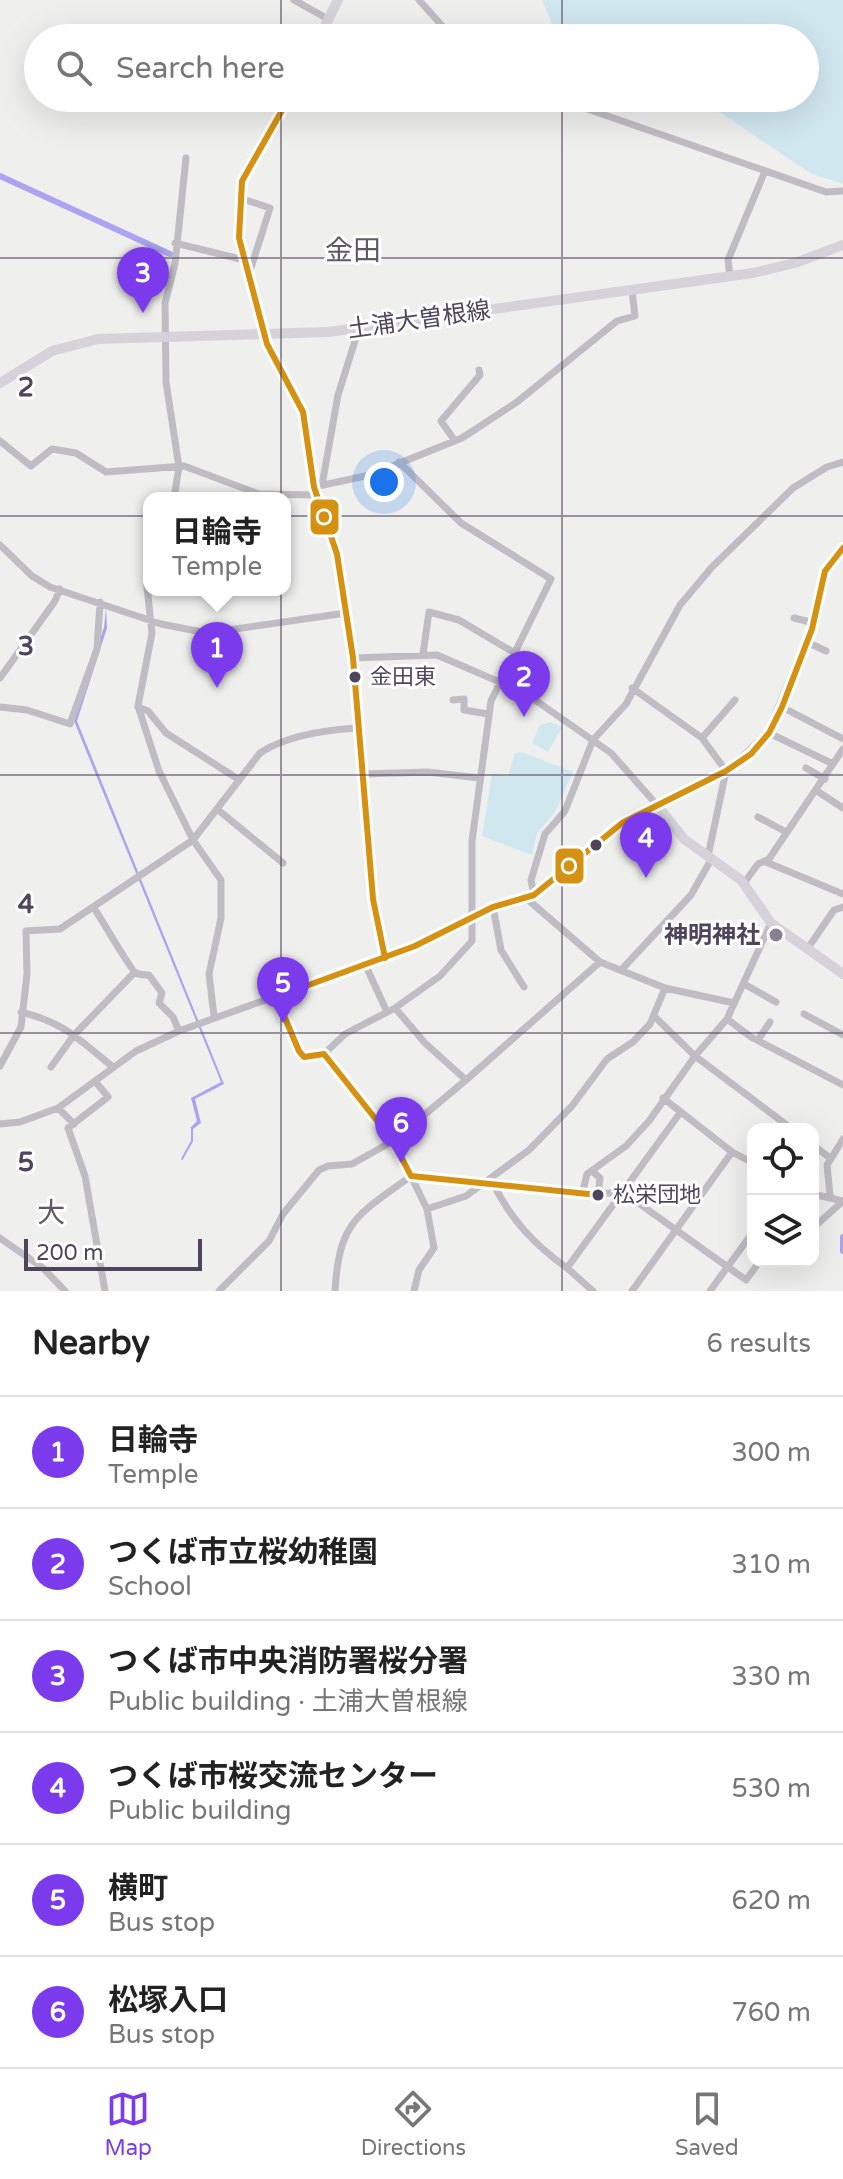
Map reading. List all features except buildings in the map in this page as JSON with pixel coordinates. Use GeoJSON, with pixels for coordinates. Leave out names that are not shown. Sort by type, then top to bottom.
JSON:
{"type":"FeatureCollection","features":[{"type":"Feature","properties":{"kind":"main road"},"geometry":{"type":"LineString","coordinates":[[326,24],[338,0]]}},
{"type":"Feature","properties":{"kind":"main road"},"geometry":{"type":"LineString","coordinates":[[281,112],[253,158],[240,198],[239,238],[265,336],[303,412],[317,489],[334,542],[353,658],[373,899],[385,958]]}},
{"type":"Feature","properties":{"kind":"main road","name":"土浦大曽根線"},"geometry":{"type":"LineString","coordinates":[[0,383],[31,361],[67,345],[98,339],[265,336],[359,328],[730,277],[795,263],[843,245]]}},
{"type":"Feature","properties":{"kind":"main road"},"geometry":{"type":"LineString","coordinates":[[843,548],[833,557],[824,575],[814,623],[769,733],[751,754],[726,771],[657,805],[684,839],[744,883],[771,923],[843,974]]}},
{"type":"Feature","properties":{"kind":"street"},"geometry":{"type":"LineString","coordinates":[[294,0],[328,19]]}},
{"type":"Feature","properties":{"kind":"street"},"geometry":{"type":"LineString","coordinates":[[419,0],[440,24]]}},
{"type":"Feature","properties":{"kind":"street"},"geometry":{"type":"LineString","coordinates":[[596,112],[826,192],[843,191]]}},
{"type":"Feature","properties":{"kind":"street"},"geometry":{"type":"LineString","coordinates":[[175,492],[179,467],[166,382],[165,303],[175,264],[186,158]]}},
{"type":"Feature","properties":{"kind":"street"},"geometry":{"type":"LineString","coordinates":[[730,277],[728,260],[765,171]]}},
{"type":"Feature","properties":{"kind":"street"},"geometry":{"type":"LineString","coordinates":[[240,198],[270,208],[249,275]]}},
{"type":"Feature","properties":{"kind":"street"},"geometry":{"type":"LineString","coordinates":[[175,243],[244,260]]}},
{"type":"Feature","properties":{"kind":"street"},"geometry":{"type":"LineString","coordinates":[[282,492],[317,489],[370,475],[455,441],[517,402],[617,321],[635,316],[632,291]]}},
{"type":"Feature","properties":{"kind":"street"},"geometry":{"type":"LineString","coordinates":[[317,489],[338,395],[359,328]]}},
{"type":"Feature","properties":{"kind":"street"},"geometry":{"type":"LineString","coordinates":[[455,441],[441,421],[480,375],[479,370]]}},
{"type":"Feature","properties":{"kind":"street"},"geometry":{"type":"LineString","coordinates":[[0,441],[31,466],[52,449],[76,453],[106,472],[179,467],[206,471],[254,492]]}},
{"type":"Feature","properties":{"kind":"street"},"geometry":{"type":"LineString","coordinates":[[530,897],[531,880],[545,834],[565,811],[593,740],[626,704],[680,605],[712,567],[793,488],[842,460]]}},
{"type":"Feature","properties":{"kind":"street"},"geometry":{"type":"LineString","coordinates":[[276,997],[304,1057],[324,1054],[345,1034],[391,1010],[459,957],[472,941],[472,841],[488,714],[513,652],[551,579],[461,523],[399,462]]}},
{"type":"Feature","properties":{"kind":"street"},"geometry":{"type":"LineString","coordinates":[[0,545],[32,576],[60,589],[152,620],[207,633],[346,613]]}},
{"type":"Feature","properties":{"kind":"street"},"geometry":{"type":"LineString","coordinates":[[833,557],[843,569]]}},
{"type":"Feature","properties":{"kind":"street"},"geometry":{"type":"LineString","coordinates":[[0,678],[55,601],[60,589]]}},
{"type":"Feature","properties":{"kind":"street"},"geometry":{"type":"LineString","coordinates":[[148,596],[152,620],[138,706],[159,771],[193,840],[221,880],[221,918],[209,974],[214,1016]]}},
{"type":"Feature","properties":{"kind":"street"},"geometry":{"type":"LineString","coordinates":[[0,707],[27,710],[70,724],[97,649],[100,602]]}},
{"type":"Feature","properties":{"kind":"street"},"geometry":{"type":"LineString","coordinates":[[423,654],[429,612],[459,620],[513,652]]}},
{"type":"Feature","properties":{"kind":"street"},"geometry":{"type":"LineString","coordinates":[[794,618],[814,623]]}},
{"type":"Feature","properties":{"kind":"street"},"geometry":{"type":"LineString","coordinates":[[807,642],[826,651]]}},
{"type":"Feature","properties":{"kind":"street"},"geometry":{"type":"LineString","coordinates":[[0,1124],[20,1122],[58,1108],[113,1067],[214,1016],[385,958],[493,907],[530,897],[610,832],[657,805],[626,768],[593,740],[525,693],[452,658],[423,654],[353,658]]}},
{"type":"Feature","properties":{"kind":"street"},"geometry":{"type":"LineString","coordinates":[[623,968],[691,895],[710,857],[726,771],[702,738],[632,688]]}},
{"type":"Feature","properties":{"kind":"street"},"geometry":{"type":"LineString","coordinates":[[453,700],[464,699],[464,710],[488,714]]}},
{"type":"Feature","properties":{"kind":"street"},"geometry":{"type":"LineString","coordinates":[[702,738],[735,700]]}},
{"type":"Feature","properties":{"kind":"street"},"geometry":{"type":"LineString","coordinates":[[138,706],[148,711],[166,733],[238,779]]}},
{"type":"Feature","properties":{"kind":"street"},"geometry":{"type":"LineString","coordinates":[[782,707],[843,739]]}},
{"type":"Feature","properties":{"kind":"street"},"geometry":{"type":"LineString","coordinates":[[0,1066],[9,1046],[18,1038],[27,974],[26,931],[60,929],[193,840],[238,779],[271,745],[318,732],[357,728]]}},
{"type":"Feature","properties":{"kind":"street"},"geometry":{"type":"LineString","coordinates":[[769,733],[833,764]]}},
{"type":"Feature","properties":{"kind":"street"},"geometry":{"type":"LineString","coordinates":[[766,862],[843,749]]}},
{"type":"Feature","properties":{"kind":"street"},"geometry":{"type":"LineString","coordinates":[[806,768],[825,779]]}},
{"type":"Feature","properties":{"kind":"street"},"geometry":{"type":"LineString","coordinates":[[363,774],[428,772],[479,778]]}},
{"type":"Feature","properties":{"kind":"street"},"geometry":{"type":"LineString","coordinates":[[817,791],[843,808]]}},
{"type":"Feature","properties":{"kind":"street"},"geometry":{"type":"LineString","coordinates":[[217,809],[283,863]]}},
{"type":"Feature","properties":{"kind":"street"},"geometry":{"type":"LineString","coordinates":[[758,817],[786,832]]}},
{"type":"Feature","properties":{"kind":"street"},"geometry":{"type":"LineString","coordinates":[[744,883],[758,864],[766,862],[843,894]]}},
{"type":"Feature","properties":{"kind":"street"},"geometry":{"type":"LineString","coordinates":[[530,897],[600,962],[623,968],[665,988],[734,1003]]}},
{"type":"Feature","properties":{"kind":"street"},"geometry":{"type":"LineString","coordinates":[[493,907],[501,950],[524,987]]}},
{"type":"Feature","properties":{"kind":"street"},"geometry":{"type":"LineString","coordinates":[[808,948],[834,910],[843,907]]}},
{"type":"Feature","properties":{"kind":"street"},"geometry":{"type":"LineString","coordinates":[[94,908],[134,973]]}},
{"type":"Feature","properties":{"kind":"street"},"geometry":{"type":"LineString","coordinates":[[582,1195],[585,1177],[649,1121],[695,1056],[727,1019],[771,923]]}},
{"type":"Feature","properties":{"kind":"street"},"geometry":{"type":"LineString","coordinates":[[219,1291],[269,1241],[283,1214],[319,1170],[352,1164],[393,1141],[600,962]]}},
{"type":"Feature","properties":{"kind":"street"},"geometry":{"type":"LineString","coordinates":[[365,964],[391,1010],[466,1080]]}},
{"type":"Feature","properties":{"kind":"street"},"geometry":{"type":"LineString","coordinates":[[134,973],[149,975],[162,993],[159,1003],[173,1017],[179,1031]]}},
{"type":"Feature","properties":{"kind":"street"},"geometry":{"type":"LineString","coordinates":[[51,1067],[74,1035],[134,973]]}},
{"type":"Feature","properties":{"kind":"street"},"geometry":{"type":"LineString","coordinates":[[744,984],[776,1002]]}},
{"type":"Feature","properties":{"kind":"street"},"geometry":{"type":"LineString","coordinates":[[427,1209],[466,1196],[529,1150],[572,1106],[607,1059],[633,1042],[654,1016],[665,988]]}},
{"type":"Feature","properties":{"kind":"street"},"geometry":{"type":"LineString","coordinates":[[21,1012],[52,1020],[113,1067]]}},
{"type":"Feature","properties":{"kind":"street"},"geometry":{"type":"LineString","coordinates":[[804,1014],[843,1035]]}},
{"type":"Feature","properties":{"kind":"street"},"geometry":{"type":"LineString","coordinates":[[654,1016],[695,1056],[784,1123]]}},
{"type":"Feature","properties":{"kind":"street"},"geometry":{"type":"LineString","coordinates":[[727,1019],[758,1040],[843,1085]]}},
{"type":"Feature","properties":{"kind":"street"},"geometry":{"type":"LineString","coordinates":[[758,1040],[770,1022]]}},
{"type":"Feature","properties":{"kind":"street"},"geometry":{"type":"LineString","coordinates":[[324,1054],[393,1141],[427,1209],[434,1248],[419,1270],[414,1291]]}},
{"type":"Feature","properties":{"kind":"street"},"geometry":{"type":"LineString","coordinates":[[95,1081],[108,1097],[68,1128],[85,1176],[105,1291]]}},
{"type":"Feature","properties":{"kind":"street"},"geometry":{"type":"LineString","coordinates":[[663,1098],[732,1152],[747,1160]]}},
{"type":"Feature","properties":{"kind":"street"},"geometry":{"type":"LineString","coordinates":[[58,1108],[74,1124]]}},
{"type":"Feature","properties":{"kind":"street"},"geometry":{"type":"LineString","coordinates":[[567,1268],[680,1113]]}},
{"type":"Feature","properties":{"kind":"street"},"geometry":{"type":"LineString","coordinates":[[830,1195],[825,1176],[830,1158],[843,1139]]}},
{"type":"Feature","properties":{"kind":"street"},"geometry":{"type":"LineString","coordinates":[[819,1150],[830,1158]]}},
{"type":"Feature","properties":{"kind":"street"},"geometry":{"type":"LineString","coordinates":[[632,1291],[732,1152]]}},
{"type":"Feature","properties":{"kind":"street"},"geometry":{"type":"LineString","coordinates":[[593,1172],[600,1178],[598,1195]]}},
{"type":"Feature","properties":{"kind":"street"},"geometry":{"type":"LineString","coordinates":[[335,1291],[336,1263],[347,1227],[411,1176],[582,1195],[623,1192],[746,1280],[756,1267]]}},
{"type":"Feature","properties":{"kind":"street"},"geometry":{"type":"LineString","coordinates":[[494,1185],[512,1218],[538,1246],[593,1291]]}},
{"type":"Feature","properties":{"kind":"street"},"geometry":{"type":"LineString","coordinates":[[819,1194],[843,1201],[819,1223]]}},
{"type":"Feature","properties":{"kind":"street"},"geometry":{"type":"LineString","coordinates":[[0,1238],[43,1268],[65,1291]]}},
{"type":"Feature","properties":{"kind":"street"},"geometry":{"type":"LineString","coordinates":[[710,1291],[747,1240]]}},
{"type":"Feature","properties":{"kind":"shaded area"},"geometry":{"type":"Polygon","coordinates":[[[542,0],[843,0],[843,184],[812,174],[719,112],[819,112],[819,24],[552,24],[542,0]]]}},
{"type":"Feature","properties":{"kind":"shaded area"},"geometry":{"type":"Polygon","coordinates":[[[106,608],[107,628],[77,721],[224,1084],[195,1099],[201,1123],[193,1129],[190,1128],[197,1121],[191,1098],[221,1082],[74,721],[104,627],[106,608]]]}},
{"type":"Feature","properties":{"kind":"shaded area"},"geometry":{"type":"Polygon","coordinates":[[[551,722],[562,727],[548,752],[532,743],[540,725],[551,722]]]}},
{"type":"Feature","properties":{"kind":"shaded area"},"geometry":{"type":"Polygon","coordinates":[[[522,752],[573,772],[555,812],[537,833],[532,855],[482,836],[492,774],[508,776],[515,753],[522,752]]]}},
{"type":"Feature","properties":{"kind":"waterway"},"geometry":{"type":"LineString","coordinates":[[0,176],[170,254]]}},
{"type":"Feature","properties":{"kind":"waterway"},"geometry":{"type":"LineString","coordinates":[[182,1159],[192,1141],[192,1128]]}},
{"type":"Feature","properties":{"kind":"waterway"},"geometry":{"type":"LineString","coordinates":[[843,1237],[843,1251]]}},
{"type":"Feature","properties":{"kind":"transit line","name":"O"},"geometry":{"type":"LineString","coordinates":[[281,112],[242,181],[239,238],[267,344],[303,412],[314,487],[337,554],[353,658],[373,899],[385,958]]}},
{"type":"Feature","properties":{"kind":"transit line","name":"O"},"geometry":{"type":"LineString","coordinates":[[276,997],[415,946],[493,907],[534,895],[622,823],[726,771],[751,754],[769,733],[782,707],[812,629],[825,571],[843,548]]}},
{"type":"Feature","properties":{"kind":"transit line","name":"O"},"geometry":{"type":"LineString","coordinates":[[276,997],[299,1051],[304,1057],[324,1054],[393,1141],[411,1176],[598,1195]]}},
{"type":"Feature","properties":{"kind":"place","name":"つくば市中央消防署桜分署"},"geometry":{"type":"Point","coordinates":[143,313]}},
{"type":"Feature","properties":{"kind":"place","name":"金田東"},"geometry":{"type":"Point","coordinates":[355,677]}},
{"type":"Feature","properties":{"kind":"place","name":"日輪寺"},"geometry":{"type":"Point","coordinates":[217,688]}},
{"type":"Feature","properties":{"kind":"place","name":"つくば市立桜幼稚園"},"geometry":{"type":"Point","coordinates":[524,717]}},
{"type":"Feature","properties":{"kind":"place","name":"つくば市桜交流センター"},"geometry":{"type":"Point","coordinates":[646,878]}},
{"type":"Feature","properties":{"kind":"place","name":"神明神社"},"geometry":{"type":"Point","coordinates":[776,935]}},
{"type":"Feature","properties":{"kind":"place","name":"横町"},"geometry":{"type":"Point","coordinates":[283,1023]}},
{"type":"Feature","properties":{"kind":"place","name":"松塚入口"},"geometry":{"type":"Point","coordinates":[401,1163]}},
{"type":"Feature","properties":{"kind":"place","name":"松栄団地"},"geometry":{"type":"Point","coordinates":[598,1195]}},
{"type":"Feature","properties":{"kind":"district","name":"金田"},"geometry":{"type":"Point","coordinates":[353,251]}},
{"type":"Feature","properties":{"kind":"district","name":"大"},"geometry":{"type":"Point","coordinates":[51,1213]}}]}
